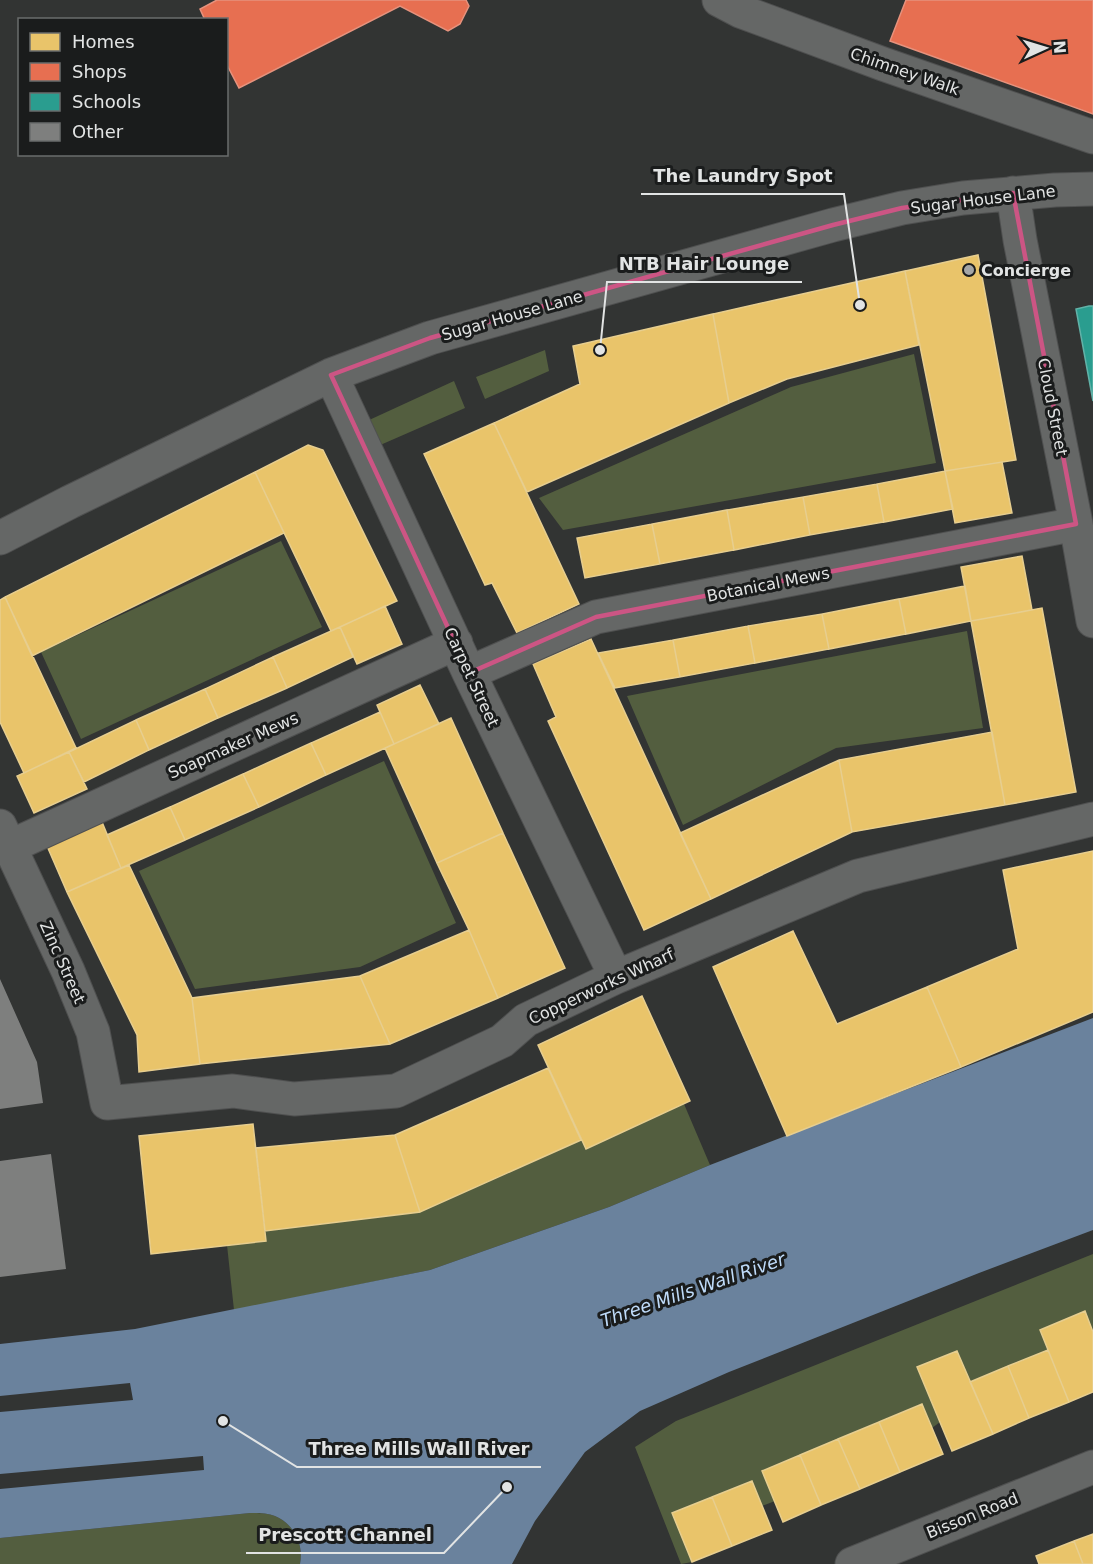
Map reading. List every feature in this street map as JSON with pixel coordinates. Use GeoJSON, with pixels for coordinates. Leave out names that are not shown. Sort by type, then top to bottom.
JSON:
{"type":"FeatureCollection","features":[{"type":"Feature","properties":{"kind":"street","name":"Chimney Walk"},"geometry":{"type":"LineString","coordinates":[[719,0],[740,11],[873,61],[1093,137]]}},
{"type":"Feature","properties":{"kind":"street","name":"Sugar House Lane"},"geometry":{"type":"LineString","coordinates":[[0,538],[331,375],[430,338],[833,225],[902,208],[963,198],[1093,189]]}},
{"type":"Feature","properties":{"kind":"street","name":"Cloud Street"},"geometry":{"type":"LineString","coordinates":[[1013,194],[1093,621]]}},
{"type":"Feature","properties":{"kind":"street","name":"Carpet Street"},"geometry":{"type":"LineString","coordinates":[[331,375],[469,673],[616,977]]}},
{"type":"Feature","properties":{"kind":"street","name":"Botanical Mews"},"geometry":{"type":"LineString","coordinates":[[469,673],[596,617],[1076,524]]}},
{"type":"Feature","properties":{"kind":"street","name":"Soapmaker Mews"},"geometry":{"type":"LineString","coordinates":[[5,837],[456,643]]}},
{"type":"Feature","properties":{"kind":"street","name":"Copperworks Wharf"},"geometry":{"type":"LineString","coordinates":[[107,1103],[233,1092],[294,1099],[396,1091],[502,1041],[526,1020],[616,977],[858,876],[1093,819]]}},
{"type":"Feature","properties":{"kind":"street","name":"Zinc Street"},"geometry":{"type":"LineString","coordinates":[[5,837],[68,971],[93,1032],[107,1103]]}},
{"type":"Feature","properties":{"kind":"street","name":"Bisson Road"},"geometry":{"type":"LineString","coordinates":[[852,1564],[1093,1467]]}},
{"type":"Feature","properties":{"kind":"highlighted area"},"geometry":{"type":"Polygon","coordinates":[[[1013,193],[1076,524],[596,617],[469,673],[331,375],[430,338],[833,225],[902,208],[1013,193]]]}},
{"type":"Feature","properties":{"kind":"green space"},"geometry":{"type":"Polygon","coordinates":[[[545,350],[549,371],[485,399],[476,377],[545,350]]]}},
{"type":"Feature","properties":{"kind":"green space"},"geometry":{"type":"Polygon","coordinates":[[[914,354],[936,463],[563,530],[539,498],[791,387],[914,354]]]}},
{"type":"Feature","properties":{"kind":"green space"},"geometry":{"type":"Polygon","coordinates":[[[454,381],[465,408],[378,446],[367,421],[454,381]]]}},
{"type":"Feature","properties":{"kind":"green space"},"geometry":{"type":"Polygon","coordinates":[[[281,541],[322,627],[81,739],[41,652],[281,541]]]}},
{"type":"Feature","properties":{"kind":"green space"},"geometry":{"type":"Polygon","coordinates":[[[967,631],[983,728],[836,748],[683,825],[627,696],[967,631]]]}},
{"type":"Feature","properties":{"kind":"green space"},"geometry":{"type":"Polygon","coordinates":[[[384,761],[456,923],[360,967],[195,989],[139,871],[384,761]]]}},
{"type":"Feature","properties":{"kind":"green space"},"geometry":{"type":"Polygon","coordinates":[[[684,1104],[710,1165],[609,1207],[430,1270],[234,1310],[227,1245],[266,1241],[265,1231],[420,1212],[581,1140],[586,1149],[684,1104]]]}},
{"type":"Feature","properties":{"kind":"green space"},"geometry":{"type":"Polygon","coordinates":[[[1093,1254],[1093,1332],[1084,1312],[1040,1330],[1048,1350],[970,1382],[957,1351],[917,1367],[940,1422],[932,1428],[921,1404],[762,1471],[775,1501],[762,1506],[752,1481],[673,1514],[692,1562],[681,1564],[635,1447],[676,1421],[1093,1254]]]}},
{"type":"Feature","properties":{"kind":"green space"},"geometry":{"type":"Polygon","coordinates":[[[250,1513],[272,1515],[292,1529],[299,1542],[300,1564],[0,1564],[0,1538],[250,1513]]]}},
{"type":"Feature","properties":{"kind":"water"},"geometry":{"type":"Polygon","coordinates":[[[1093,1018],[1093,1230],[729,1372],[640,1411],[585,1452],[535,1521],[512,1564],[300,1564],[299,1542],[292,1529],[275,1516],[259,1513],[0,1538],[0,1344],[135,1329],[430,1270],[609,1207],[710,1165],[1093,1018]]]}},
{"type":"Feature","properties":{"kind":"pier"},"geometry":{"type":"Polygon","coordinates":[[[130,1383],[133,1400],[0,1412],[0,1396],[130,1383]]]}},
{"type":"Feature","properties":{"kind":"pier"},"geometry":{"type":"Polygon","coordinates":[[[203,1456],[204,1470],[0,1489],[0,1474],[203,1456]]]}},
{"type":"Feature","properties":{"kind":"building: Homes"},"geometry":{"type":"Polygon","coordinates":[[[978,255],[1016,460],[945,471],[905,271],[978,255]]]}},
{"type":"Feature","properties":{"kind":"building: Homes"},"geometry":{"type":"Polygon","coordinates":[[[905,271],[919,345],[787,379],[729,403],[713,314],[905,271]]]}},
{"type":"Feature","properties":{"kind":"building: Homes"},"geometry":{"type":"Polygon","coordinates":[[[713,314],[729,403],[527,492],[494,423],[580,384],[573,346],[713,314]]]}},
{"type":"Feature","properties":{"kind":"building: Homes"},"geometry":{"type":"Polygon","coordinates":[[[494,423],[579,604],[517,633],[492,583],[485,585],[424,454],[494,423]]]}},
{"type":"Feature","properties":{"kind":"building: Homes"},"geometry":{"type":"Polygon","coordinates":[[[308,445],[323,450],[397,601],[331,631],[255,472],[308,445]]]}},
{"type":"Feature","properties":{"kind":"building: Homes"},"geometry":{"type":"Polygon","coordinates":[[[1002,462],[1012,513],[955,523],[945,471],[1002,462]]]}},
{"type":"Feature","properties":{"kind":"building: Homes"},"geometry":{"type":"Polygon","coordinates":[[[945,471],[953,509],[884,522],[877,484],[945,471]]]}},
{"type":"Feature","properties":{"kind":"building: Homes"},"geometry":{"type":"Polygon","coordinates":[[[255,472],[284,533],[32,656],[5,597],[255,472]]]}},
{"type":"Feature","properties":{"kind":"building: Homes"},"geometry":{"type":"Polygon","coordinates":[[[877,484],[884,522],[810,535],[803,497],[877,484]]]}},
{"type":"Feature","properties":{"kind":"building: Homes"},"geometry":{"type":"Polygon","coordinates":[[[803,497],[810,535],[734,550],[727,510],[803,497]]]}},
{"type":"Feature","properties":{"kind":"building: Homes"},"geometry":{"type":"Polygon","coordinates":[[[727,510],[734,550],[660,564],[652,524],[727,510]]]}},
{"type":"Feature","properties":{"kind":"building: Homes"},"geometry":{"type":"Polygon","coordinates":[[[652,524],[660,564],[585,578],[577,538],[652,524]]]}},
{"type":"Feature","properties":{"kind":"building: Homes"},"geometry":{"type":"Polygon","coordinates":[[[1022,556],[1032,610],[971,621],[961,567],[1022,556]]]}},
{"type":"Feature","properties":{"kind":"building: Homes"},"geometry":{"type":"Polygon","coordinates":[[[965,586],[971,621],[906,634],[899,599],[965,586]]]}},
{"type":"Feature","properties":{"kind":"building: Homes"},"geometry":{"type":"Polygon","coordinates":[[[5,597],[76,748],[24,773],[0,722],[0,600],[5,597]]]}},
{"type":"Feature","properties":{"kind":"building: Homes"},"geometry":{"type":"Polygon","coordinates":[[[899,599],[906,634],[829,649],[822,614],[899,599]]]}},
{"type":"Feature","properties":{"kind":"building: Homes"},"geometry":{"type":"Polygon","coordinates":[[[385,606],[402,644],[357,664],[340,627],[385,606]]]}},
{"type":"Feature","properties":{"kind":"building: Homes"},"geometry":{"type":"Polygon","coordinates":[[[1042,608],[1076,792],[1005,805],[971,621],[1042,608]]]}},
{"type":"Feature","properties":{"kind":"building: Homes"},"geometry":{"type":"Polygon","coordinates":[[[822,614],[829,649],[755,663],[748,626],[822,614]]]}},
{"type":"Feature","properties":{"kind":"building: Homes"},"geometry":{"type":"Polygon","coordinates":[[[748,626],[755,663],[680,677],[673,640],[748,626]]]}},
{"type":"Feature","properties":{"kind":"building: Homes"},"geometry":{"type":"Polygon","coordinates":[[[340,627],[353,657],[287,688],[273,657],[340,627]]]}},
{"type":"Feature","properties":{"kind":"building: Homes"},"geometry":{"type":"Polygon","coordinates":[[[591,639],[711,899],[644,930],[548,721],[556,717],[533,664],[591,639]]]}},
{"type":"Feature","properties":{"kind":"building: Homes"},"geometry":{"type":"Polygon","coordinates":[[[673,640],[680,677],[615,688],[598,653],[673,640]]]}},
{"type":"Feature","properties":{"kind":"building: Homes"},"geometry":{"type":"Polygon","coordinates":[[[273,657],[287,688],[218,718],[205,689],[273,657]]]}},
{"type":"Feature","properties":{"kind":"building: Homes"},"geometry":{"type":"Polygon","coordinates":[[[420,685],[439,724],[394,744],[377,705],[420,685]]]}},
{"type":"Feature","properties":{"kind":"building: Homes"},"geometry":{"type":"Polygon","coordinates":[[[205,689],[218,718],[149,750],[136,720],[205,689]]]}},
{"type":"Feature","properties":{"kind":"building: Homes"},"geometry":{"type":"Polygon","coordinates":[[[380,712],[394,744],[326,775],[311,743],[380,712]]]}},
{"type":"Feature","properties":{"kind":"building: Homes"},"geometry":{"type":"Polygon","coordinates":[[[451,718],[503,833],[437,863],[385,748],[451,718]]]}},
{"type":"Feature","properties":{"kind":"building: Homes"},"geometry":{"type":"Polygon","coordinates":[[[136,720],[149,750],[84,782],[69,752],[136,720]]]}},
{"type":"Feature","properties":{"kind":"building: Homes"},"geometry":{"type":"Polygon","coordinates":[[[992,732],[1005,805],[852,832],[839,760],[992,732]]]}},
{"type":"Feature","properties":{"kind":"building: Homes"},"geometry":{"type":"Polygon","coordinates":[[[311,743],[326,775],[259,807],[243,774],[311,743]]]}},
{"type":"Feature","properties":{"kind":"building: Homes"},"geometry":{"type":"Polygon","coordinates":[[[69,752],[87,789],[34,813],[17,776],[69,752]]]}},
{"type":"Feature","properties":{"kind":"building: Homes"},"geometry":{"type":"Polygon","coordinates":[[[839,760],[852,832],[711,899],[680,833],[839,760]]]}},
{"type":"Feature","properties":{"kind":"building: Homes"},"geometry":{"type":"Polygon","coordinates":[[[243,774],[259,807],[185,840],[170,807],[243,774]]]}},
{"type":"Feature","properties":{"kind":"building: Homes"},"geometry":{"type":"Polygon","coordinates":[[[170,807],[185,840],[121,868],[107,835],[170,807]]]}},
{"type":"Feature","properties":{"kind":"building: Homes"},"geometry":{"type":"Polygon","coordinates":[[[102,822],[121,868],[67,892],[47,846],[102,822]]]}},
{"type":"Feature","properties":{"kind":"building: Homes"},"geometry":{"type":"Polygon","coordinates":[[[503,833],[565,968],[498,998],[437,863],[503,833]]]}},
{"type":"Feature","properties":{"kind":"building: Homes"},"geometry":{"type":"Polygon","coordinates":[[[1093,851],[1093,1012],[961,1067],[927,987],[1018,949],[1003,870],[1093,851]]]}},
{"type":"Feature","properties":{"kind":"building: Homes"},"geometry":{"type":"Polygon","coordinates":[[[129,865],[192,998],[200,1064],[139,1072],[137,1035],[67,892],[129,865]]]}},
{"type":"Feature","properties":{"kind":"building: Homes"},"geometry":{"type":"Polygon","coordinates":[[[469,930],[498,998],[390,1044],[360,976],[469,930]]]}},
{"type":"Feature","properties":{"kind":"building: Homes"},"geometry":{"type":"Polygon","coordinates":[[[793,931],[837,1024],[927,987],[961,1067],[787,1136],[713,967],[793,931]]]}},
{"type":"Feature","properties":{"kind":"building: Homes"},"geometry":{"type":"Polygon","coordinates":[[[360,976],[390,1044],[200,1064],[192,998],[360,976]]]}},
{"type":"Feature","properties":{"kind":"building: Homes"},"geometry":{"type":"Polygon","coordinates":[[[642,996],[690,1101],[586,1149],[538,1045],[642,996]]]}},
{"type":"Feature","properties":{"kind":"building: Homes"},"geometry":{"type":"Polygon","coordinates":[[[548,1068],[581,1140],[420,1212],[395,1135],[548,1068]]]}},
{"type":"Feature","properties":{"kind":"building: Homes"},"geometry":{"type":"Polygon","coordinates":[[[253,1124],[266,1241],[151,1254],[139,1136],[253,1124]]]}},
{"type":"Feature","properties":{"kind":"building: Homes"},"geometry":{"type":"Polygon","coordinates":[[[395,1135],[420,1212],[265,1231],[256,1148],[395,1135]]]}},
{"type":"Feature","properties":{"kind":"building: Homes"},"geometry":{"type":"Polygon","coordinates":[[[1085,1311],[1093,1332],[1093,1392],[1069,1402],[1040,1330],[1085,1311]]]}},
{"type":"Feature","properties":{"kind":"building: Homes"},"geometry":{"type":"Polygon","coordinates":[[[1048,1350],[1069,1402],[1029,1418],[1008,1366],[1048,1350]]]}},
{"type":"Feature","properties":{"kind":"building: Homes"},"geometry":{"type":"Polygon","coordinates":[[[957,1351],[993,1434],[952,1451],[917,1367],[957,1351]]]}},
{"type":"Feature","properties":{"kind":"building: Homes"},"geometry":{"type":"Polygon","coordinates":[[[1008,1366],[1029,1418],[993,1434],[970,1382],[1008,1366]]]}},
{"type":"Feature","properties":{"kind":"building: Homes"},"geometry":{"type":"Polygon","coordinates":[[[922,1404],[943,1454],[900,1472],[879,1422],[922,1404]]]}},
{"type":"Feature","properties":{"kind":"building: Homes"},"geometry":{"type":"Polygon","coordinates":[[[879,1422],[900,1472],[860,1489],[838,1439],[879,1422]]]}},
{"type":"Feature","properties":{"kind":"building: Homes"},"geometry":{"type":"Polygon","coordinates":[[[838,1439],[860,1489],[821,1505],[800,1455],[838,1439]]]}},
{"type":"Feature","properties":{"kind":"building: Homes"},"geometry":{"type":"Polygon","coordinates":[[[800,1455],[821,1505],[783,1522],[762,1471],[800,1455]]]}},
{"type":"Feature","properties":{"kind":"building: Homes"},"geometry":{"type":"Polygon","coordinates":[[[752,1481],[772,1530],[732,1546],[712,1497],[752,1481]]]}},
{"type":"Feature","properties":{"kind":"building: Homes"},"geometry":{"type":"Polygon","coordinates":[[[712,1497],[732,1546],[692,1562],[672,1513],[712,1497]]]}},
{"type":"Feature","properties":{"kind":"building: Homes"},"geometry":{"type":"Polygon","coordinates":[[[1093,1534],[1093,1564],[1083,1564],[1074,1541],[1093,1534]]]}},
{"type":"Feature","properties":{"kind":"building: Homes"},"geometry":{"type":"Polygon","coordinates":[[[1074,1541],[1083,1564],[1039,1564],[1036,1556],[1074,1541]]]}},
{"type":"Feature","properties":{"kind":"building: Shops"},"geometry":{"type":"Polygon","coordinates":[[[217,0],[466,0],[469,6],[460,24],[448,31],[400,6],[239,88],[228,67],[228,18],[204,18],[200,9],[217,0]]]}},
{"type":"Feature","properties":{"kind":"building: Shops"},"geometry":{"type":"Polygon","coordinates":[[[906,0],[1093,0],[1093,114],[890,41],[906,0]]]}},
{"type":"Feature","properties":{"kind":"building: Schools"},"geometry":{"type":"Polygon","coordinates":[[[1093,306],[1093,401],[1076,309],[1093,306]]]}},
{"type":"Feature","properties":{"kind":"building: Other"},"geometry":{"type":"Polygon","coordinates":[[[0,979],[37,1062],[43,1103],[0,1109],[0,979]]]}},
{"type":"Feature","properties":{"kind":"building: Other"},"geometry":{"type":"Polygon","coordinates":[[[51,1154],[66,1269],[0,1277],[0,1161],[51,1154]]]}},
{"type":"Feature","properties":{"kind":"place","name":"Concierge"},"geometry":{"type":"Point","coordinates":[969,270]}},
{"type":"Feature","properties":{"kind":"place","name":"The Laundry Spot"},"geometry":{"type":"Point","coordinates":[860,305]}},
{"type":"Feature","properties":{"kind":"place","name":"NTB Hair Lounge"},"geometry":{"type":"Point","coordinates":[600,350]}},
{"type":"Feature","properties":{"kind":"place","name":"Three Mills Wall River"},"geometry":{"type":"Point","coordinates":[223,1421]}},
{"type":"Feature","properties":{"kind":"place","name":"Prescott Channel"},"geometry":{"type":"Point","coordinates":[507,1487]}}]}
